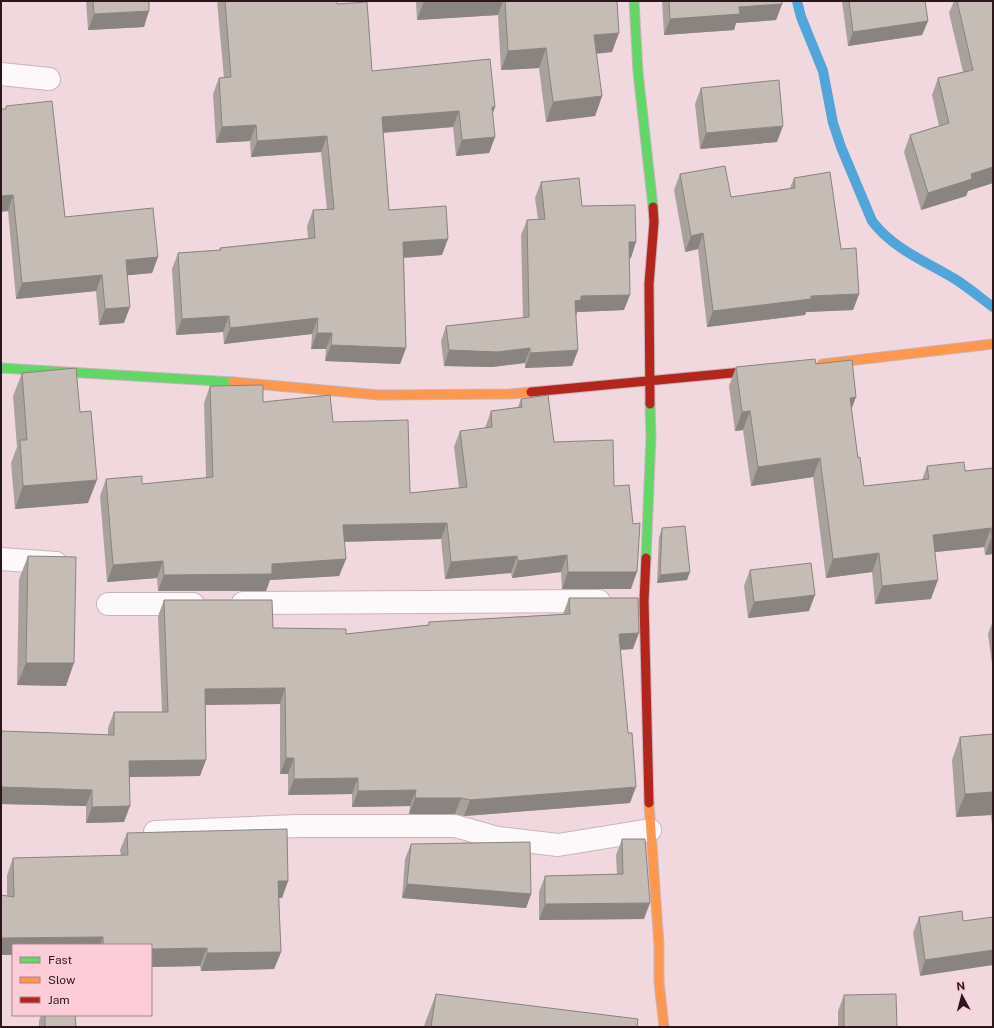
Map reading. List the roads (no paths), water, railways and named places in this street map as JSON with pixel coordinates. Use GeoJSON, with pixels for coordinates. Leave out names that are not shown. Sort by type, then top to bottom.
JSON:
{"type":"FeatureCollection","features":[{"type":"Feature","properties":{"kind":"street"},"geometry":{"type":"LineString","coordinates":[[634,1],[638,72],[654,222],[650,284],[649,382],[651,436],[631,601],[660,945],[659,982],[664,1027]]}},
{"type":"Feature","properties":{"kind":"street"},"geometry":{"type":"LineString","coordinates":[[1,74],[49,79]]}},
{"type":"Feature","properties":{"kind":"street"},"geometry":{"type":"LineString","coordinates":[[815,365],[993,344]]}},
{"type":"Feature","properties":{"kind":"street"},"geometry":{"type":"LineString","coordinates":[[1,368],[214,381],[379,395],[510,394],[776,369]]}},
{"type":"Feature","properties":{"kind":"street"},"geometry":{"type":"LineString","coordinates":[[1,559],[74,564]]}},
{"type":"Feature","properties":{"kind":"street"},"geometry":{"type":"LineString","coordinates":[[108,604],[631,601]]}},
{"type":"Feature","properties":{"kind":"street"},"geometry":{"type":"LineString","coordinates":[[155,832],[298,826],[455,826],[498,838],[558,845],[650,830]]}},
{"type":"Feature","properties":{"kind":"waterway"},"geometry":{"type":"LineString","coordinates":[[797,1],[801,17],[823,71],[833,123],[841,147],[872,221],[901,248],[958,281],[993,307]]}}]}
